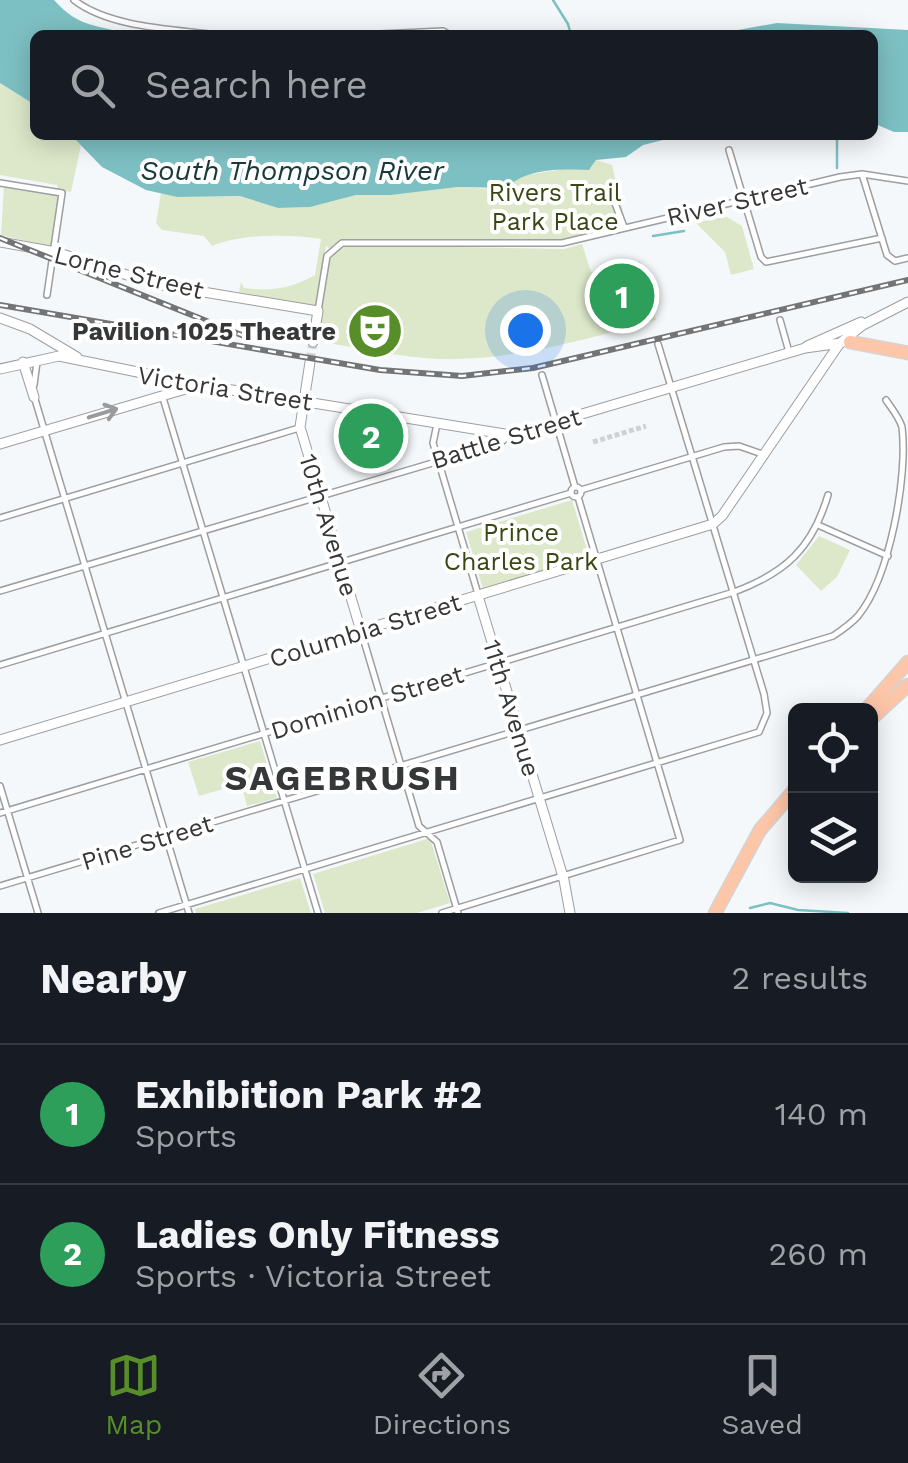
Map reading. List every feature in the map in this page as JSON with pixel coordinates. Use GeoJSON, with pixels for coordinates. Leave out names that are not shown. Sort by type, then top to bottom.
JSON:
{"type":"FeatureCollection","features":[{"type":"Feature","properties":{"kind":"highway"},"geometry":{"type":"LineString","coordinates":[[845,343],[908,352]]}},
{"type":"Feature","properties":{"kind":"highway"},"geometry":{"type":"LineString","coordinates":[[876,703],[908,659]]}},
{"type":"Feature","properties":{"kind":"highway"},"geometry":{"type":"LineString","coordinates":[[878,703],[908,672]]}},
{"type":"Feature","properties":{"kind":"highway"},"geometry":{"type":"LineString","coordinates":[[878,706],[908,685]]}},
{"type":"Feature","properties":{"kind":"highway"},"geometry":{"type":"LineString","coordinates":[[716,913],[760,830],[792,793]]}},
{"type":"Feature","properties":{"kind":"highway"},"geometry":{"type":"LineString","coordinates":[[723,913],[767,835],[788,809]]}},
{"type":"Feature","properties":{"kind":"main road","name":"Lorne Street"},"geometry":{"type":"LineString","coordinates":[[0,242],[56,252],[155,284],[318,311]]}},
{"type":"Feature","properties":{"kind":"main road","name":"Battle Street"},"geometry":{"type":"LineString","coordinates":[[845,343],[878,316],[908,305]]}},
{"type":"Feature","properties":{"kind":"main road","name":"Battle Street"},"geometry":{"type":"LineString","coordinates":[[511,434],[789,352],[845,343],[908,305]]}},
{"type":"Feature","properties":{"kind":"main road"},"geometry":{"type":"LineString","coordinates":[[313,342],[318,311]]}},
{"type":"Feature","properties":{"kind":"main road"},"geometry":{"type":"LineString","coordinates":[[805,348],[820,338],[878,316]]}},
{"type":"Feature","properties":{"kind":"main road"},"geometry":{"type":"LineString","coordinates":[[0,318],[30,329],[84,362]]}},
{"type":"Feature","properties":{"kind":"main road"},"geometry":{"type":"LineString","coordinates":[[713,524],[845,343]]}},
{"type":"Feature","properties":{"kind":"main road","name":"Victoria Street"},"geometry":{"type":"LineString","coordinates":[[0,369],[59,356],[201,385],[511,434]]}},
{"type":"Feature","properties":{"kind":"main road"},"geometry":{"type":"LineString","coordinates":[[24,362],[34,397]]}},
{"type":"Feature","properties":{"kind":"main road","name":"10th Avenue"},"geometry":{"type":"LineString","coordinates":[[310,362],[300,427],[361,631]]}},
{"type":"Feature","properties":{"kind":"main road"},"geometry":{"type":"LineString","coordinates":[[0,444],[201,385]]}},
{"type":"Feature","properties":{"kind":"main road","name":"Columbia Street"},"geometry":{"type":"LineString","coordinates":[[0,740],[713,524]]}},
{"type":"Feature","properties":{"kind":"main road","name":"11th Avenue"},"geometry":{"type":"LineString","coordinates":[[478,596],[563,876],[570,913]]}},
{"type":"Feature","properties":{"kind":"street"},"geometry":{"type":"LineString","coordinates":[[74,0],[100,14],[158,30]]}},
{"type":"Feature","properties":{"kind":"street"},"geometry":{"type":"LineString","coordinates":[[729,150],[761,257],[766,262],[882,238]]}},
{"type":"Feature","properties":{"kind":"street"},"geometry":{"type":"LineString","coordinates":[[862,174],[888,258],[908,258]]}},
{"type":"Feature","properties":{"kind":"street","name":"River Street"},"geometry":{"type":"LineString","coordinates":[[318,311],[327,256],[342,243],[562,243],[862,174],[908,181]]}},
{"type":"Feature","properties":{"kind":"street"},"geometry":{"type":"LineString","coordinates":[[0,182],[62,194],[47,295]]}},
{"type":"Feature","properties":{"kind":"street"},"geometry":{"type":"LineString","coordinates":[[610,190],[624,227]]}},
{"type":"Feature","properties":{"kind":"street"},"geometry":{"type":"LineString","coordinates":[[780,320],[789,352]]}},
{"type":"Feature","properties":{"kind":"street"},"geometry":{"type":"LineString","coordinates":[[159,913],[759,732],[766,702],[658,344]]}},
{"type":"Feature","properties":{"kind":"street"},"geometry":{"type":"LineString","coordinates":[[38,358],[34,397],[189,913]]}},
{"type":"Feature","properties":{"kind":"street"},"geometry":{"type":"LineString","coordinates":[[442,913],[680,840],[542,375]]}},
{"type":"Feature","properties":{"kind":"street"},"geometry":{"type":"LineString","coordinates":[[162,395],[318,913]]}},
{"type":"Feature","properties":{"kind":"street","name":"Pine Street"},"geometry":{"type":"LineString","coordinates":[[0,886],[833,636],[859,614],[878,581],[896,528],[904,455],[899,418],[886,400]]}},
{"type":"Feature","properties":{"kind":"street","name":"11th Avenue"},"geometry":{"type":"LineString","coordinates":[[437,424],[433,443],[478,596]]}},
{"type":"Feature","properties":{"kind":"street"},"geometry":{"type":"LineString","coordinates":[[0,518],[300,427]]}},
{"type":"Feature","properties":{"kind":"street","name":"Battle Street"},"geometry":{"type":"LineString","coordinates":[[0,591],[487,446],[511,434]]}},
{"type":"Feature","properties":{"kind":"street"},"geometry":{"type":"LineString","coordinates":[[0,665],[692,456],[734,446],[764,455]]}},
{"type":"Feature","properties":{"kind":"street","name":"Dominion Street"},"geometry":{"type":"LineString","coordinates":[[4,812],[764,581],[797,556],[818,525],[828,495]]}},
{"type":"Feature","properties":{"kind":"street"},"geometry":{"type":"LineString","coordinates":[[818,525],[888,556]]}},
{"type":"Feature","properties":{"kind":"street","name":"10th Avenue"},"geometry":{"type":"LineString","coordinates":[[361,631],[420,826],[437,842],[457,911]]}},
{"type":"Feature","properties":{"kind":"street"},"geometry":{"type":"LineString","coordinates":[[0,786],[4,812],[38,913]]}},
{"type":"Feature","properties":{"kind":"green space"},"geometry":{"type":"Polygon","coordinates":[[[0,83],[30,102],[30,140],[76,140],[81,145],[71,192],[58,190],[57,185],[0,175],[0,83]]]}},
{"type":"Feature","properties":{"kind":"green space","name":"Rivers Trail Park Place"},"geometry":{"type":"Polygon","coordinates":[[[596,160],[612,165],[626,225],[562,241],[341,242],[330,249],[326,246],[316,307],[239,292],[241,282],[244,288],[272,289],[315,275],[321,239],[264,236],[212,246],[204,236],[162,230],[156,223],[161,193],[177,197],[240,196],[278,208],[309,207],[356,195],[458,187],[492,189],[518,176],[565,169],[589,170],[596,160]]]}},
{"type":"Feature","properties":{"kind":"green space"},"geometry":{"type":"Polygon","coordinates":[[[4,185],[58,196],[52,247],[1,235],[4,185]]]}},
{"type":"Feature","properties":{"kind":"green space"},"geometry":{"type":"Polygon","coordinates":[[[725,216],[742,226],[754,269],[731,275],[725,252],[696,223],[725,216]]]}},
{"type":"Feature","properties":{"kind":"green space"},"geometry":{"type":"Polygon","coordinates":[[[582,244],[591,272],[604,273],[640,261],[656,320],[550,347],[468,359],[409,356],[317,341],[329,256],[343,245],[564,249],[582,244]]]}},
{"type":"Feature","properties":{"kind":"green space","name":"Prince Charles Park"},"geometry":{"type":"Polygon","coordinates":[[[572,500],[588,553],[585,558],[483,589],[466,532],[572,500]]]}},
{"type":"Feature","properties":{"kind":"green space"},"geometry":{"type":"Polygon","coordinates":[[[819,536],[850,550],[837,577],[821,591],[796,565],[819,536]]]}},
{"type":"Feature","properties":{"kind":"green space"},"geometry":{"type":"Polygon","coordinates":[[[260,741],[277,798],[247,806],[241,784],[199,796],[188,762],[260,741]]]}},
{"type":"Feature","properties":{"kind":"green space"},"geometry":{"type":"Polygon","coordinates":[[[430,838],[450,903],[417,913],[325,913],[313,874],[430,838]]]}},
{"type":"Feature","properties":{"kind":"green space"},"geometry":{"type":"Polygon","coordinates":[[[300,878],[311,913],[196,913],[195,909],[300,878]]]}},
{"type":"Feature","properties":{"kind":"water"},"geometry":{"type":"Polygon","coordinates":[[[0,0],[54,0],[81,21],[112,30],[30,30],[30,102],[0,83],[0,0]]]}},
{"type":"Feature","properties":{"kind":"water"},"geometry":{"type":"Polygon","coordinates":[[[777,23],[908,30],[908,132],[894,132],[878,125],[878,30],[738,30],[777,23]]]}},
{"type":"Feature","properties":{"kind":"water","name":"South Thompson River"},"geometry":{"type":"Polygon","coordinates":[[[76,140],[663,140],[643,145],[626,157],[596,160],[589,170],[534,173],[506,188],[458,187],[356,195],[310,207],[278,208],[240,196],[177,197],[146,190],[102,167],[76,140]]]}},
{"type":"Feature","properties":{"kind":"waterway"},"geometry":{"type":"LineString","coordinates":[[553,0],[570,30]]}},
{"type":"Feature","properties":{"kind":"waterway"},"geometry":{"type":"LineString","coordinates":[[837,140],[837,168]]}},
{"type":"Feature","properties":{"kind":"waterway"},"geometry":{"type":"LineString","coordinates":[[653,236],[684,231]]}},
{"type":"Feature","properties":{"kind":"waterway"},"geometry":{"type":"LineString","coordinates":[[750,908],[770,903],[798,910],[848,913]]}},
{"type":"Feature","properties":{"kind":"tunnel"},"geometry":{"type":"LineString","coordinates":[[310,362],[313,342]]}},
{"type":"Feature","properties":{"kind":"tunnel"},"geometry":{"type":"LineString","coordinates":[[593,442],[646,426]]}},
{"type":"Feature","properties":{"kind":"railway"},"geometry":{"type":"LineString","coordinates":[[0,238],[244,336]]}},
{"type":"Feature","properties":{"kind":"railway"},"geometry":{"type":"LineString","coordinates":[[0,305],[380,370],[462,376],[533,368],[908,280]]}},
{"type":"Feature","properties":{"kind":"place","name":"Exhibition Park #2"},"geometry":{"type":"Point","coordinates":[622,296]}},
{"type":"Feature","properties":{"kind":"place","name":"Pavilion 1025 Theatre"},"geometry":{"type":"Point","coordinates":[375,331]}},
{"type":"Feature","properties":{"kind":"place","name":"Ladies Only Fitness"},"geometry":{"type":"Point","coordinates":[371,436]}},
{"type":"Feature","properties":{"kind":"district","name":"SAGEBRUSH"},"geometry":{"type":"Point","coordinates":[343,778]}}]}
